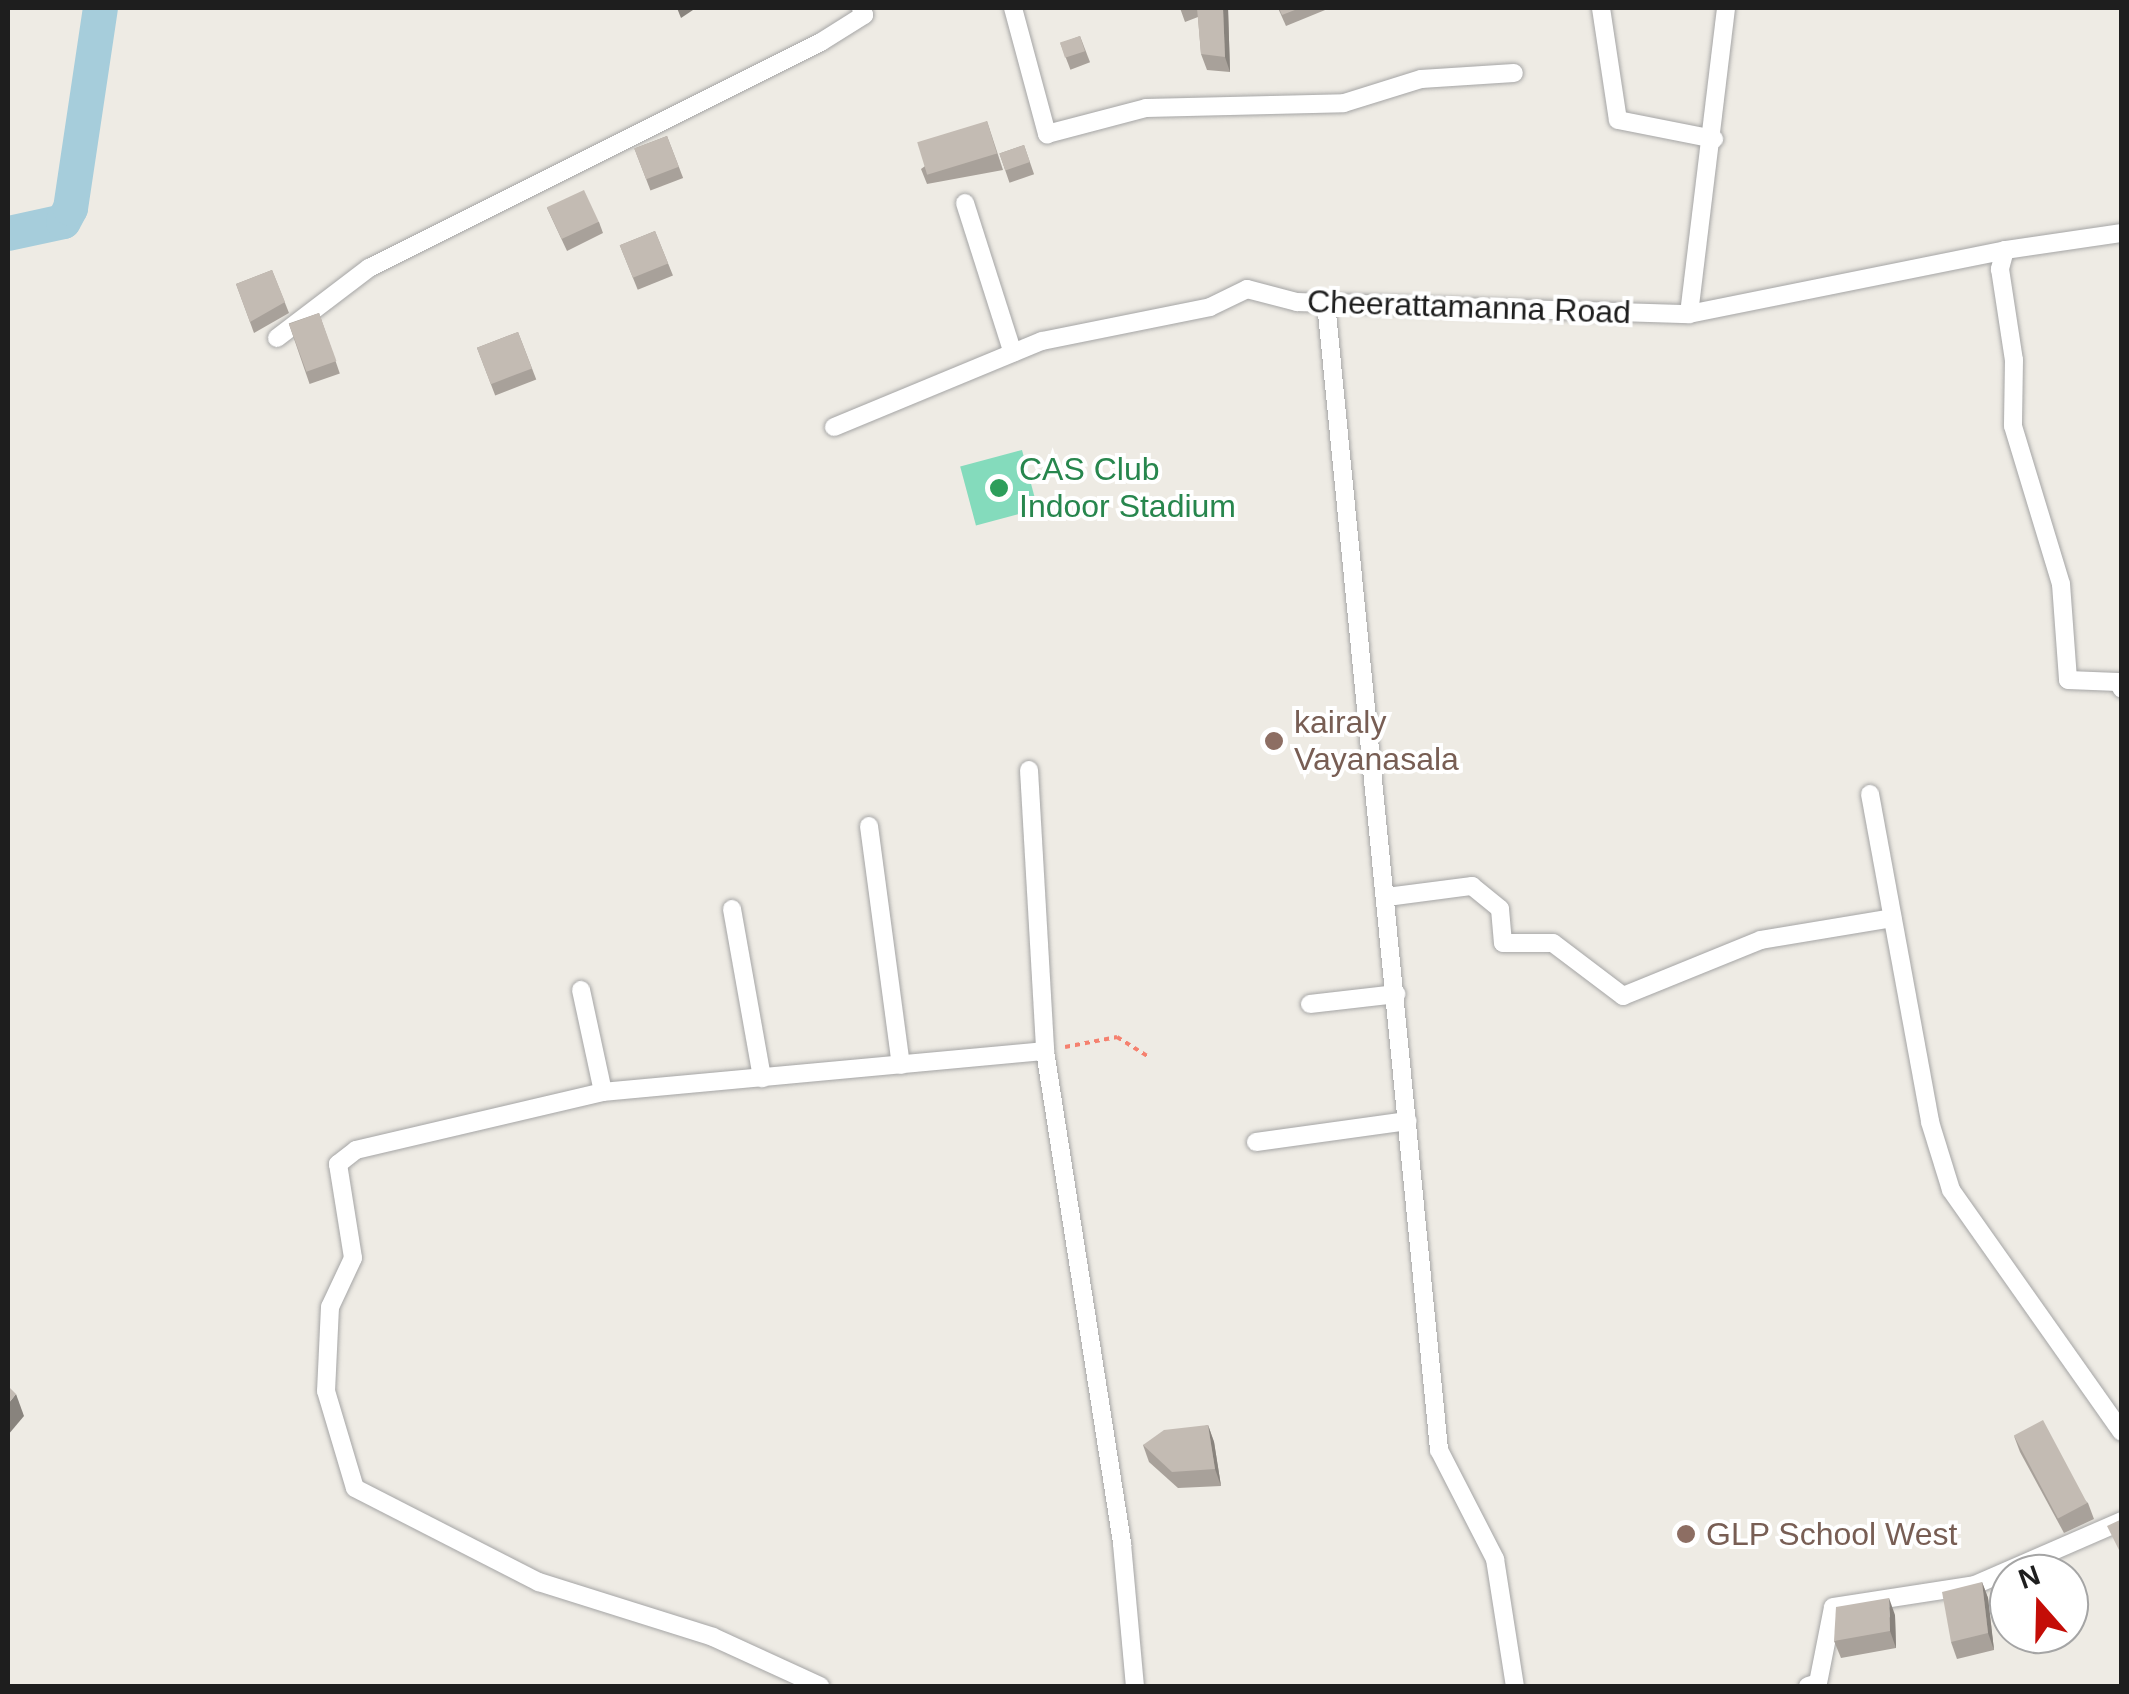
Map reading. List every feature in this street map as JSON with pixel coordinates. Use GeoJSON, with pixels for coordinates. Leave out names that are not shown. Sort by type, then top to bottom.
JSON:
{"type":"FeatureCollection","features":[{"type":"Feature","properties":{"kind":"street"},"geometry":{"type":"LineString","coordinates":[[277,338],[370,268],[821,42],[864,15],[861,8]]}},
{"type":"Feature","properties":{"kind":"street"},"geometry":{"type":"LineString","coordinates":[[1013,8],[1048,134],[1146,108],[1344,103],[1422,79],[1514,73]]}},
{"type":"Feature","properties":{"kind":"street"},"geometry":{"type":"LineString","coordinates":[[1601,8],[1618,120],[1714,139]]}},
{"type":"Feature","properties":{"kind":"street"},"geometry":{"type":"LineString","coordinates":[[1689,314],[1714,139],[1726,8]]}},
{"type":"Feature","properties":{"kind":"street"},"geometry":{"type":"LineString","coordinates":[[965,203],[1013,353]]}},
{"type":"Feature","properties":{"kind":"street","name":"Cheerattamanna Road"},"geometry":{"type":"LineString","coordinates":[[834,427],[1013,353],[1210,307],[1247,289],[1326,303],[1689,314],[2005,250],[2122,233]]}},
{"type":"Feature","properties":{"kind":"street"},"geometry":{"type":"LineString","coordinates":[[2005,250],[2000,269],[2014,360],[2013,426],[2046,514],[2062,584],[2068,680],[2118,682],[2122,689]]}},
{"type":"Feature","properties":{"kind":"street"},"geometry":{"type":"LineString","coordinates":[[1326,303],[1439,1450],[1496,1559],[1515,1686]]}},
{"type":"Feature","properties":{"kind":"street"},"geometry":{"type":"LineString","coordinates":[[1028,770],[1045,1051],[1122,1544],[1135,1686]]}},
{"type":"Feature","properties":{"kind":"street"},"geometry":{"type":"LineString","coordinates":[[1870,794],[1930,1122],[1950,1190],[2122,1432]]}},
{"type":"Feature","properties":{"kind":"street"},"geometry":{"type":"LineString","coordinates":[[869,826],[901,1064]]}},
{"type":"Feature","properties":{"kind":"street"},"geometry":{"type":"LineString","coordinates":[[1386,897],[1472,886],[1500,909],[1503,943],[1552,944],[1623,996],[1761,940],[1892,918]]}},
{"type":"Feature","properties":{"kind":"street"},"geometry":{"type":"LineString","coordinates":[[732,909],[762,1078]]}},
{"type":"Feature","properties":{"kind":"street"},"geometry":{"type":"LineString","coordinates":[[581,990],[604,1092]]}},
{"type":"Feature","properties":{"kind":"street"},"geometry":{"type":"LineString","coordinates":[[1310,1004],[1396,994]]}},
{"type":"Feature","properties":{"kind":"street"},"geometry":{"type":"LineString","coordinates":[[820,1686],[713,1637],[539,1582],[355,1488],[326,1391],[330,1306],[353,1258],[338,1164],[356,1150],[604,1092],[1045,1051]]}},
{"type":"Feature","properties":{"kind":"street"},"geometry":{"type":"LineString","coordinates":[[1256,1142],[1408,1121]]}},
{"type":"Feature","properties":{"kind":"street"},"geometry":{"type":"LineString","coordinates":[[1808,1686],[1818,1683],[1832,1607],[1975,1585],[2122,1520]]}},
{"type":"Feature","properties":{"kind":"path"},"geometry":{"type":"LineString","coordinates":[[1045,1051],[1117,1036],[1148,1056]]}},
{"type":"Feature","properties":{"kind":"green space","name":"CAS Club Indoor Stadium"},"geometry":{"type":"Polygon","coordinates":[[[1022,450],[1038,509],[976,525],[960,467],[1022,450]]]}},
{"type":"Feature","properties":{"kind":"building"},"geometry":{"type":"Polygon","coordinates":[[[1197,8],[1223,8],[1225,57],[1201,54],[1197,8]]]}},
{"type":"Feature","properties":{"kind":"building"},"geometry":{"type":"Polygon","coordinates":[[[1279,8],[1300,8],[1282,15],[1279,8]]]}},
{"type":"Feature","properties":{"kind":"building"},"geometry":{"type":"Polygon","coordinates":[[[1080,36],[1085,51],[1065,58],[1060,42],[1080,36]]]}},
{"type":"Feature","properties":{"kind":"building"},"geometry":{"type":"Polygon","coordinates":[[[987,121],[997,154],[927,175],[917,142],[987,121]]]}},
{"type":"Feature","properties":{"kind":"building"},"geometry":{"type":"Polygon","coordinates":[[[667,136],[679,167],[646,179],[634,149],[667,136]]]}},
{"type":"Feature","properties":{"kind":"building"},"geometry":{"type":"Polygon","coordinates":[[[1024,145],[1030,162],[1005,170],[999,153],[1024,145]]]}},
{"type":"Feature","properties":{"kind":"building"},"geometry":{"type":"Polygon","coordinates":[[[584,190],[599,222],[562,239],[547,207],[584,190]]]}},
{"type":"Feature","properties":{"kind":"building"},"geometry":{"type":"Polygon","coordinates":[[[655,231],[668,263],[633,278],[620,245],[655,231]]]}},
{"type":"Feature","properties":{"kind":"building"},"geometry":{"type":"Polygon","coordinates":[[[272,270],[285,302],[250,322],[236,284],[272,270]]]}},
{"type":"Feature","properties":{"kind":"building"},"geometry":{"type":"Polygon","coordinates":[[[319,313],[336,361],[306,372],[289,324],[319,313]]]}},
{"type":"Feature","properties":{"kind":"building"},"geometry":{"type":"Polygon","coordinates":[[[518,332],[532,368],[491,384],[477,348],[518,332]]]}},
{"type":"Feature","properties":{"kind":"building"},"geometry":{"type":"Polygon","coordinates":[[[8,1386],[16,1394],[8,1404],[8,1386]]]}},
{"type":"Feature","properties":{"kind":"building"},"geometry":{"type":"Polygon","coordinates":[[[2043,1420],[2087,1503],[2058,1518],[2014,1435],[2043,1420]]]}},
{"type":"Feature","properties":{"kind":"building"},"geometry":{"type":"Polygon","coordinates":[[[1208,1425],[1215,1469],[1172,1472],[1143,1445],[1164,1430],[1208,1425]]]}},
{"type":"Feature","properties":{"kind":"building"},"geometry":{"type":"Polygon","coordinates":[[[2122,1519],[2122,1556],[2107,1526],[2122,1519]]]}},
{"type":"Feature","properties":{"kind":"building"},"geometry":{"type":"Polygon","coordinates":[[[1982,1582],[1988,1633],[1951,1642],[1942,1592],[1982,1582]]]}},
{"type":"Feature","properties":{"kind":"building"},"geometry":{"type":"Polygon","coordinates":[[[1889,1598],[1890,1631],[1834,1641],[1836,1607],[1889,1598]]]}},
{"type":"Feature","properties":{"kind":"waterway"},"geometry":{"type":"LineString","coordinates":[[8,233],[63,221],[70,208],[100,8]]}},
{"type":"Feature","properties":{"kind":"place","name":"CAS Club Indoor Stadium"},"geometry":{"type":"Point","coordinates":[999,488]}},
{"type":"Feature","properties":{"kind":"place","name":"kairaly Vayanasala"},"geometry":{"type":"Point","coordinates":[1274,741]}},
{"type":"Feature","properties":{"kind":"place","name":"GLP School West"},"geometry":{"type":"Point","coordinates":[1686,1534]}}]}
